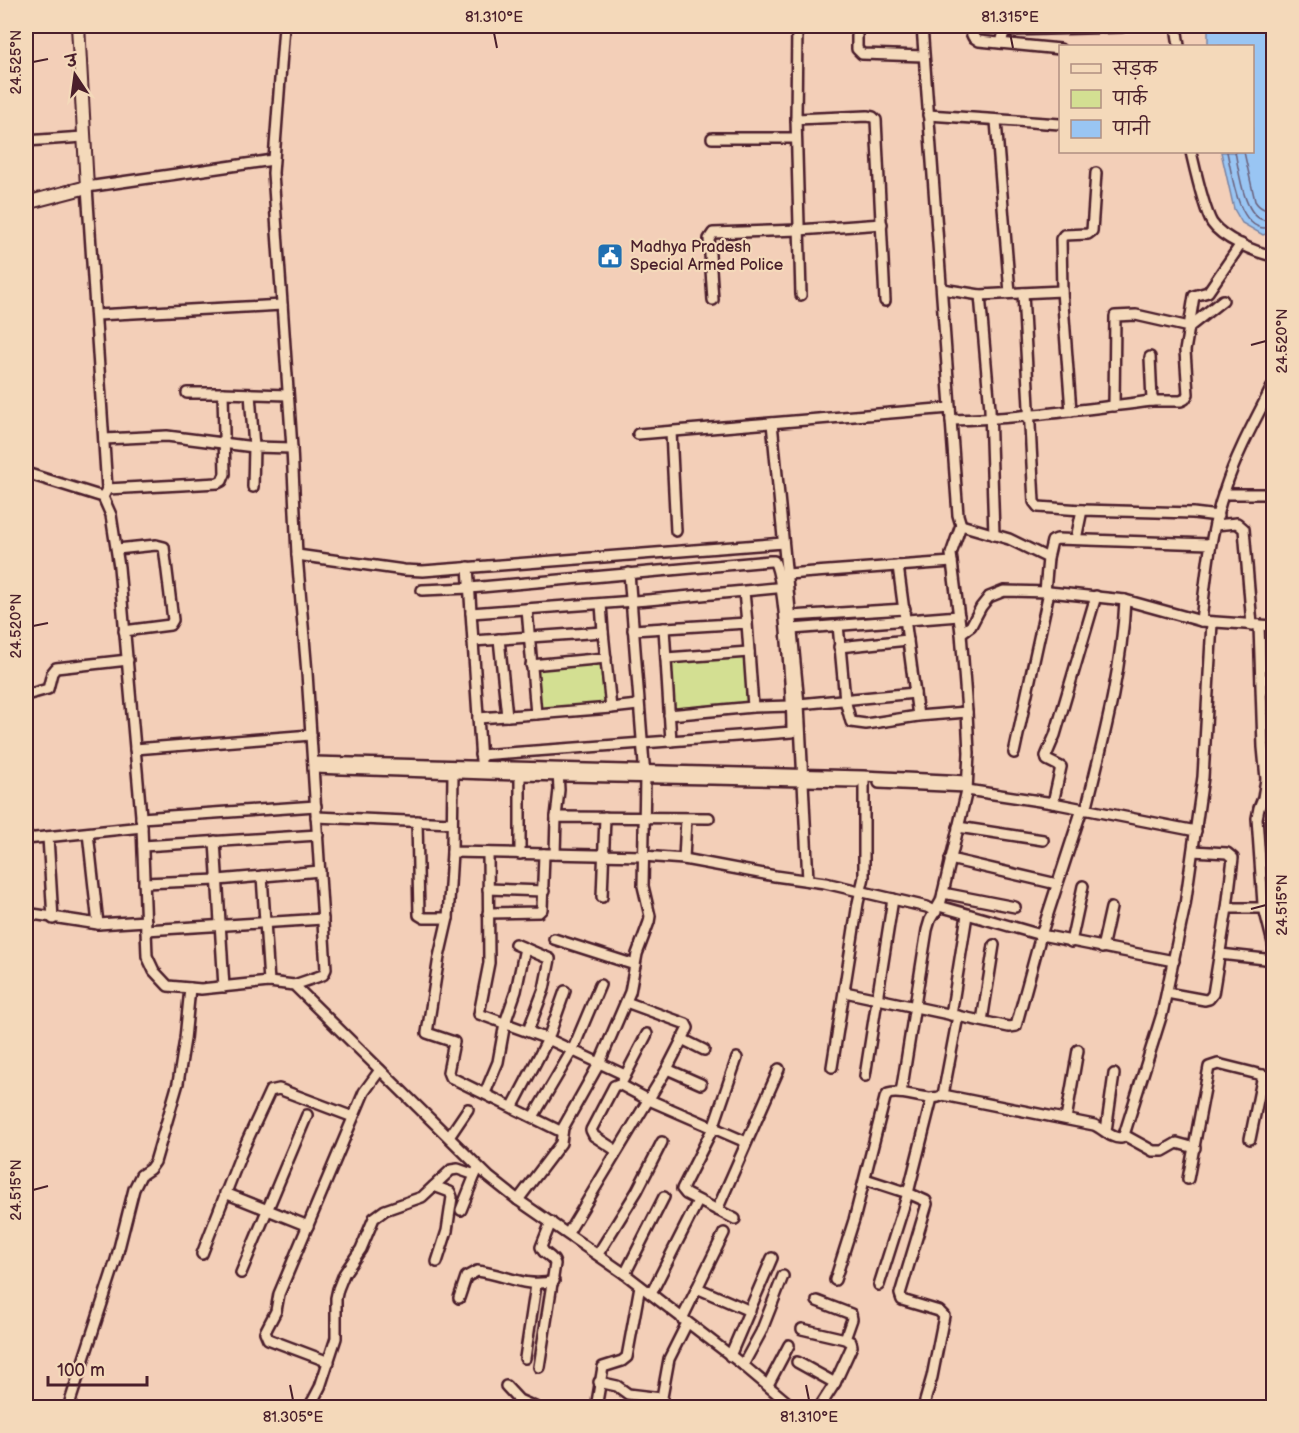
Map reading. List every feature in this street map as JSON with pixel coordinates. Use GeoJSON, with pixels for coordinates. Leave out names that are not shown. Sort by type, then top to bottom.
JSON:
{"type":"FeatureCollection","features":[{"type":"Feature","properties":{"kind":"main road"},"geometry":{"type":"LineString","coordinates":[[26,203],[87,187],[78,26]]}},
{"type":"Feature","properties":{"kind":"street"},"geometry":{"type":"LineString","coordinates":[[273,160],[87,187],[97,315],[105,493],[117,549],[128,660],[142,823],[147,956],[154,971],[168,986],[201,989],[269,982],[294,985],[323,975],[326,969],[297,555],[273,160],[284,26]]}},
{"type":"Feature","properties":{"kind":"street"},"geometry":{"type":"LineString","coordinates":[[797,26],[796,138],[801,295]]}},
{"type":"Feature","properties":{"kind":"street"},"geometry":{"type":"LineString","coordinates":[[857,26],[856,49],[862,54],[924,56]]}},
{"type":"Feature","properties":{"kind":"street"},"geometry":{"type":"LineString","coordinates":[[901,1093],[928,925],[943,893],[967,786],[969,753],[962,633],[951,554],[961,525],[958,515],[922,26]]}},
{"type":"Feature","properties":{"kind":"street"},"geometry":{"type":"LineString","coordinates":[[968,26],[973,37],[979,41],[1059,49]]}},
{"type":"Feature","properties":{"kind":"street"},"geometry":{"type":"LineString","coordinates":[[1176,26],[1179,45]]}},
{"type":"Feature","properties":{"kind":"street"},"geometry":{"type":"LineString","coordinates":[[1001,43],[1004,32],[1011,30],[1122,27]]}},
{"type":"Feature","properties":{"kind":"street"},"geometry":{"type":"LineString","coordinates":[[928,115],[1059,124]]}},
{"type":"Feature","properties":{"kind":"street"},"geometry":{"type":"LineString","coordinates":[[796,119],[867,116],[876,120],[885,301]]}},
{"type":"Feature","properties":{"kind":"street"},"geometry":{"type":"LineString","coordinates":[[996,121],[1010,293]]}},
{"type":"Feature","properties":{"kind":"street"},"geometry":{"type":"LineString","coordinates":[[26,141],[83,137]]}},
{"type":"Feature","properties":{"kind":"street"},"geometry":{"type":"LineString","coordinates":[[712,138],[796,138]]}},
{"type":"Feature","properties":{"kind":"street"},"geometry":{"type":"LineString","coordinates":[[1191,153],[1213,225],[1249,249],[1274,255]]}},
{"type":"Feature","properties":{"kind":"street"},"geometry":{"type":"LineString","coordinates":[[1071,411],[1062,291],[1061,239],[1064,235],[1088,234],[1092,231],[1096,173]]}},
{"type":"Feature","properties":{"kind":"street"},"geometry":{"type":"LineString","coordinates":[[713,300],[709,239],[713,233],[882,224]]}},
{"type":"Feature","properties":{"kind":"street"},"geometry":{"type":"LineString","coordinates":[[951,420],[990,420],[1152,401],[1182,400],[1188,394],[1185,351],[1194,296],[1208,292],[1241,244]]}},
{"type":"Feature","properties":{"kind":"street"},"geometry":{"type":"LineString","coordinates":[[942,289],[980,295],[1062,291]]}},
{"type":"Feature","properties":{"kind":"street"},"geometry":{"type":"LineString","coordinates":[[1023,292],[1036,506],[1082,510],[1193,513],[1216,521],[1237,523],[1244,529],[1261,679],[1266,785],[1257,818],[1264,906],[1274,946]]}},
{"type":"Feature","properties":{"kind":"street"},"geometry":{"type":"LineString","coordinates":[[980,295],[990,420],[994,535]]}},
{"type":"Feature","properties":{"kind":"street"},"geometry":{"type":"LineString","coordinates":[[1190,327],[1223,300]]}},
{"type":"Feature","properties":{"kind":"street"},"geometry":{"type":"LineString","coordinates":[[97,315],[282,305]]}},
{"type":"Feature","properties":{"kind":"street"},"geometry":{"type":"LineString","coordinates":[[1114,406],[1115,316],[1136,315],[1190,327]]}},
{"type":"Feature","properties":{"kind":"street"},"geometry":{"type":"LineString","coordinates":[[1150,357],[1152,401]]}},
{"type":"Feature","properties":{"kind":"street"},"geometry":{"type":"LineString","coordinates":[[1201,621],[1210,544],[1223,494],[1242,447],[1274,383]]}},
{"type":"Feature","properties":{"kind":"street"},"geometry":{"type":"LineString","coordinates":[[187,393],[288,395]]}},
{"type":"Feature","properties":{"kind":"street"},"geometry":{"type":"LineString","coordinates":[[26,472],[105,493],[218,483],[222,481],[225,474],[223,393]]}},
{"type":"Feature","properties":{"kind":"street"},"geometry":{"type":"LineString","coordinates":[[250,394],[254,487]]}},
{"type":"Feature","properties":{"kind":"street"},"geometry":{"type":"LineString","coordinates":[[638,434],[950,408]]}},
{"type":"Feature","properties":{"kind":"street"},"geometry":{"type":"LineString","coordinates":[[772,423],[787,574],[785,587],[802,778],[808,880]]}},
{"type":"Feature","properties":{"kind":"street"},"geometry":{"type":"LineString","coordinates":[[671,432],[676,531]]}},
{"type":"Feature","properties":{"kind":"street"},"geometry":{"type":"LineString","coordinates":[[104,439],[167,436],[254,447],[292,448]]}},
{"type":"Feature","properties":{"kind":"street"},"geometry":{"type":"LineString","coordinates":[[1223,494],[1274,494]]}},
{"type":"Feature","properties":{"kind":"street"},"geometry":{"type":"LineString","coordinates":[[1076,539],[1082,510]]}},
{"type":"Feature","properties":{"kind":"street"},"geometry":{"type":"LineString","coordinates":[[961,525],[1009,539],[1048,558]]}},
{"type":"Feature","properties":{"kind":"street"},"geometry":{"type":"LineString","coordinates":[[1014,753],[1047,592],[1048,558],[1054,539],[1210,544]]}},
{"type":"Feature","properties":{"kind":"street"},"geometry":{"type":"LineString","coordinates":[[297,555],[404,570],[783,543]]}},
{"type":"Feature","properties":{"kind":"street"},"geometry":{"type":"LineString","coordinates":[[117,549],[156,545],[164,547],[172,620],[170,625],[124,631]]}},
{"type":"Feature","properties":{"kind":"street"},"geometry":{"type":"LineString","coordinates":[[422,590],[470,588],[774,561],[785,587],[791,616],[796,705],[792,732],[480,756]]}},
{"type":"Feature","properties":{"kind":"street"},"geometry":{"type":"LineString","coordinates":[[787,574],[952,562]]}},
{"type":"Feature","properties":{"kind":"street"},"geometry":{"type":"LineString","coordinates":[[898,566],[918,716]]}},
{"type":"Feature","properties":{"kind":"street"},"geometry":{"type":"LineString","coordinates":[[468,567],[481,766]]}},
{"type":"Feature","properties":{"kind":"street"},"geometry":{"type":"LineString","coordinates":[[518,1200],[561,1143],[562,1132],[600,1062],[633,982],[635,965],[650,916],[643,886],[644,774],[629,573]]}},
{"type":"Feature","properties":{"kind":"street"},"geometry":{"type":"LineString","coordinates":[[471,613],[630,602],[785,587]]}},
{"type":"Feature","properties":{"kind":"street"},"geometry":{"type":"LineString","coordinates":[[962,633],[971,626],[989,597],[1004,591],[1096,596],[1125,600],[1212,623],[1274,626]]}},
{"type":"Feature","properties":{"kind":"street"},"geometry":{"type":"LineString","coordinates":[[744,592],[753,707]]}},
{"type":"Feature","properties":{"kind":"street"},"geometry":{"type":"LineString","coordinates":[[1053,803],[1061,767],[1047,760],[1046,756],[1058,724],[1096,596]]}},
{"type":"Feature","properties":{"kind":"street"},"geometry":{"type":"LineString","coordinates":[[845,992],[1009,1027],[1016,1026],[1041,935],[1084,809],[1109,718],[1125,600]]}},
{"type":"Feature","properties":{"kind":"street"},"geometry":{"type":"LineString","coordinates":[[602,604],[610,708]]}},
{"type":"Feature","properties":{"kind":"street"},"geometry":{"type":"LineString","coordinates":[[527,609],[536,714]]}},
{"type":"Feature","properties":{"kind":"street"},"geometry":{"type":"LineString","coordinates":[[791,616],[905,609]]}},
{"type":"Feature","properties":{"kind":"street"},"geometry":{"type":"LineString","coordinates":[[792,629],[959,616]]}},
{"type":"Feature","properties":{"kind":"street"},"geometry":{"type":"LineString","coordinates":[[633,630],[747,623]]}},
{"type":"Feature","properties":{"kind":"street"},"geometry":{"type":"LineString","coordinates":[[835,1280],[865,1179],[885,1098],[891,1092],[932,1098],[943,1095],[1094,1125],[1114,1138],[1121,1138],[1124,1135],[1167,993],[1193,851],[1203,769],[1212,623]]}},
{"type":"Feature","properties":{"kind":"street"},"geometry":{"type":"LineString","coordinates":[[838,625],[845,700],[849,719],[855,724],[893,722],[918,716],[967,712]]}},
{"type":"Feature","properties":{"kind":"street"},"geometry":{"type":"LineString","coordinates":[[664,628],[671,741]]}},
{"type":"Feature","properties":{"kind":"street"},"geometry":{"type":"LineString","coordinates":[[473,641],[603,632]]}},
{"type":"Feature","properties":{"kind":"street"},"geometry":{"type":"LineString","coordinates":[[499,639],[507,716]]}},
{"type":"Feature","properties":{"kind":"street"},"geometry":{"type":"LineString","coordinates":[[839,647],[908,640]]}},
{"type":"Feature","properties":{"kind":"street"},"geometry":{"type":"LineString","coordinates":[[666,658],[749,652]]}},
{"type":"Feature","properties":{"kind":"street"},"geometry":{"type":"LineString","coordinates":[[531,665],[606,658]]}},
{"type":"Feature","properties":{"kind":"street"},"geometry":{"type":"LineString","coordinates":[[26,695],[48,689],[52,673],[56,668],[128,660]]}},
{"type":"Feature","properties":{"kind":"street"},"geometry":{"type":"LineString","coordinates":[[1261,679],[1274,680]]}},
{"type":"Feature","properties":{"kind":"street"},"geometry":{"type":"LineString","coordinates":[[669,715],[915,693]]}},
{"type":"Feature","properties":{"kind":"street"},"geometry":{"type":"LineString","coordinates":[[478,718],[638,705]]}},
{"type":"Feature","properties":{"kind":"street"},"geometry":{"type":"LineString","coordinates":[[135,749],[311,735]]}},
{"type":"Feature","properties":{"kind":"street"},"geometry":{"type":"LineString","coordinates":[[313,765],[481,766],[558,772],[802,778],[967,786],[1196,831]]}},
{"type":"Feature","properties":{"kind":"street"},"geometry":{"type":"LineString","coordinates":[[313,765],[520,775],[558,772]]}},
{"type":"Feature","properties":{"kind":"street"},"geometry":{"type":"LineString","coordinates":[[555,854],[558,772]]}},
{"type":"Feature","properties":{"kind":"street"},"geometry":{"type":"LineString","coordinates":[[453,773],[448,918],[439,957],[427,1033],[454,1042],[448,1072],[450,1077],[562,1132]]}},
{"type":"Feature","properties":{"kind":"street"},"geometry":{"type":"LineString","coordinates":[[520,775],[520,854]]}},
{"type":"Feature","properties":{"kind":"street"},"geometry":{"type":"LineString","coordinates":[[802,778],[967,786]]}},
{"type":"Feature","properties":{"kind":"street"},"geometry":{"type":"LineString","coordinates":[[832,1067],[864,878],[864,782]]}},
{"type":"Feature","properties":{"kind":"street"},"geometry":{"type":"LineString","coordinates":[[26,839],[88,833],[142,823],[316,806]]}},
{"type":"Feature","properties":{"kind":"street"},"geometry":{"type":"LineString","coordinates":[[316,817],[452,823]]}},
{"type":"Feature","properties":{"kind":"street"},"geometry":{"type":"LineString","coordinates":[[556,817],[709,818]]}},
{"type":"Feature","properties":{"kind":"street"},"geometry":{"type":"LineString","coordinates":[[602,897],[605,817]]}},
{"type":"Feature","properties":{"kind":"street"},"geometry":{"type":"LineString","coordinates":[[684,859],[686,819]]}},
{"type":"Feature","properties":{"kind":"street"},"geometry":{"type":"LineString","coordinates":[[417,821],[419,915],[423,918],[448,918]]}},
{"type":"Feature","properties":{"kind":"street"},"geometry":{"type":"LineString","coordinates":[[958,827],[1043,840]]}},
{"type":"Feature","properties":{"kind":"street"},"geometry":{"type":"LineString","coordinates":[[88,833],[98,924]]}},
{"type":"Feature","properties":{"kind":"street"},"geometry":{"type":"LineString","coordinates":[[143,846],[318,835]]}},
{"type":"Feature","properties":{"kind":"street"},"geometry":{"type":"LineString","coordinates":[[48,837],[53,919]]}},
{"type":"Feature","properties":{"kind":"street"},"geometry":{"type":"LineString","coordinates":[[215,841],[224,987]]}},
{"type":"Feature","properties":{"kind":"street"},"geometry":{"type":"LineString","coordinates":[[1167,993],[1209,999],[1213,994],[1233,858],[1227,854],[1193,851]]}},
{"type":"Feature","properties":{"kind":"street"},"geometry":{"type":"LineString","coordinates":[[452,852],[684,859],[861,891],[1071,942],[1173,961]]}},
{"type":"Feature","properties":{"kind":"street"},"geometry":{"type":"LineString","coordinates":[[488,853],[489,963],[478,1014],[481,1017],[548,1038],[626,1075]]}},
{"type":"Feature","properties":{"kind":"street"},"geometry":{"type":"LineString","coordinates":[[488,913],[539,912],[542,909],[544,854]]}},
{"type":"Feature","properties":{"kind":"street"},"geometry":{"type":"LineString","coordinates":[[950,859],[1057,884]]}},
{"type":"Feature","properties":{"kind":"street"},"geometry":{"type":"LineString","coordinates":[[144,883],[218,880],[320,871]]}},
{"type":"Feature","properties":{"kind":"street"},"geometry":{"type":"LineString","coordinates":[[262,876],[269,982]]}},
{"type":"Feature","properties":{"kind":"street"},"geometry":{"type":"LineString","coordinates":[[1071,942],[1083,886]]}},
{"type":"Feature","properties":{"kind":"street"},"geometry":{"type":"LineString","coordinates":[[488,890],[544,891]]}},
{"type":"Feature","properties":{"kind":"street"},"geometry":{"type":"LineString","coordinates":[[943,893],[1015,907]]}},
{"type":"Feature","properties":{"kind":"street"},"geometry":{"type":"LineString","coordinates":[[865,1076],[893,899]]}},
{"type":"Feature","properties":{"kind":"street"},"geometry":{"type":"LineString","coordinates":[[1227,908],[1264,906],[1274,903]]}},
{"type":"Feature","properties":{"kind":"street"},"geometry":{"type":"LineString","coordinates":[[1102,948],[1111,908]]}},
{"type":"Feature","properties":{"kind":"street"},"geometry":{"type":"LineString","coordinates":[[26,913],[53,919],[98,924],[146,926],[221,925],[323,919]]}},
{"type":"Feature","properties":{"kind":"street"},"geometry":{"type":"LineString","coordinates":[[943,1095],[967,915]]}},
{"type":"Feature","properties":{"kind":"street"},"geometry":{"type":"LineString","coordinates":[[554,939],[635,965]]}},
{"type":"Feature","properties":{"kind":"street"},"geometry":{"type":"LineString","coordinates":[[515,944],[548,956],[551,962],[541,998],[528,1031]]}},
{"type":"Feature","properties":{"kind":"street"},"geometry":{"type":"LineString","coordinates":[[981,1021],[994,945]]}},
{"type":"Feature","properties":{"kind":"street"},"geometry":{"type":"LineString","coordinates":[[484,1093],[498,1062],[505,1023],[516,991],[525,948]]}},
{"type":"Feature","properties":{"kind":"street"},"geometry":{"type":"LineString","coordinates":[[1220,954],[1274,960]]}},
{"type":"Feature","properties":{"kind":"street"},"geometry":{"type":"LineString","coordinates":[[294,985],[449,1137],[477,1171],[625,1274],[794,1407]]}},
{"type":"Feature","properties":{"kind":"street"},"geometry":{"type":"LineString","coordinates":[[533,1117],[573,1049],[600,985]]}},
{"type":"Feature","properties":{"kind":"street"},"geometry":{"type":"LineString","coordinates":[[68,1407],[116,1260],[134,1190],[141,1175],[155,1162],[171,1109],[185,1039],[190,988]]}},
{"type":"Feature","properties":{"kind":"street"},"geometry":{"type":"LineString","coordinates":[[513,1106],[548,1038],[566,992]]}},
{"type":"Feature","properties":{"kind":"street"},"geometry":{"type":"LineString","coordinates":[[568,1233],[667,1069],[688,1028],[686,1024],[626,1002]]}},
{"type":"Feature","properties":{"kind":"street"},"geometry":{"type":"LineString","coordinates":[[617,1151],[594,1136],[591,1127],[614,1086],[621,1084],[647,1034]]}},
{"type":"Feature","properties":{"kind":"street"},"geometry":{"type":"LineString","coordinates":[[682,1039],[704,1050]]}},
{"type":"Feature","properties":{"kind":"street"},"geometry":{"type":"LineString","coordinates":[[1066,1119],[1078,1050]]}},
{"type":"Feature","properties":{"kind":"street"},"geometry":{"type":"LineString","coordinates":[[735,1219],[698,1201],[682,1189],[712,1128],[737,1058]]}},
{"type":"Feature","properties":{"kind":"street"},"geometry":{"type":"LineString","coordinates":[[1188,1179],[1209,1067],[1218,1064],[1268,1077],[1250,1139]]}},
{"type":"Feature","properties":{"kind":"street"},"geometry":{"type":"LineString","coordinates":[[667,1069],[701,1084]]}},
{"type":"Feature","properties":{"kind":"street"},"geometry":{"type":"LineString","coordinates":[[717,1210],[779,1069]]}},
{"type":"Feature","properties":{"kind":"street"},"geometry":{"type":"LineString","coordinates":[[329,1362],[268,1339],[265,1336],[266,1328],[276,1311],[279,1294],[353,1117],[367,1086],[380,1070]]}},
{"type":"Feature","properties":{"kind":"street"},"geometry":{"type":"LineString","coordinates":[[1106,1131],[1114,1074]]}},
{"type":"Feature","properties":{"kind":"street"},"geometry":{"type":"LineString","coordinates":[[621,1084],[647,1099],[746,1142]]}},
{"type":"Feature","properties":{"kind":"street"},"geometry":{"type":"LineString","coordinates":[[202,1254],[241,1154],[272,1089],[279,1089],[353,1117]]}},
{"type":"Feature","properties":{"kind":"street"},"geometry":{"type":"LineString","coordinates":[[879,1285],[908,1193],[932,1098]]}},
{"type":"Feature","properties":{"kind":"street"},"geometry":{"type":"LineString","coordinates":[[449,1137],[468,1109]]}},
{"type":"Feature","properties":{"kind":"street"},"geometry":{"type":"LineString","coordinates":[[240,1273],[307,1115]]}},
{"type":"Feature","properties":{"kind":"street"},"geometry":{"type":"LineString","coordinates":[[1124,1135],[1153,1151],[1163,1150],[1177,1143],[1194,1148]]}},
{"type":"Feature","properties":{"kind":"street"},"geometry":{"type":"LineString","coordinates":[[598,1254],[638,1191],[662,1143]]}},
{"type":"Feature","properties":{"kind":"street"},"geometry":{"type":"LineString","coordinates":[[325,1407],[311,1405],[329,1362],[337,1332],[338,1288],[344,1274],[358,1255],[374,1218],[385,1210],[418,1200],[447,1172],[454,1169],[477,1171]]}},
{"type":"Feature","properties":{"kind":"street"},"geometry":{"type":"LineString","coordinates":[[461,1210],[477,1171]]}},
{"type":"Feature","properties":{"kind":"street"},"geometry":{"type":"LineString","coordinates":[[865,1179],[926,1201],[927,1208],[900,1297],[902,1300],[943,1313],[944,1320],[923,1407]]}},
{"type":"Feature","properties":{"kind":"street"},"geometry":{"type":"LineString","coordinates":[[434,1186],[450,1192],[452,1197],[447,1231],[437,1262]]}},
{"type":"Feature","properties":{"kind":"street"},"geometry":{"type":"LineString","coordinates":[[225,1193],[308,1226]]}},
{"type":"Feature","properties":{"kind":"street"},"geometry":{"type":"LineString","coordinates":[[625,1274],[664,1197]]}},
{"type":"Feature","properties":{"kind":"street"},"geometry":{"type":"LineString","coordinates":[[651,1294],[698,1201]]}},
{"type":"Feature","properties":{"kind":"street"},"geometry":{"type":"LineString","coordinates":[[539,1367],[554,1281],[555,1260],[541,1247],[551,1222]]}},
{"type":"Feature","properties":{"kind":"street"},"geometry":{"type":"LineString","coordinates":[[599,1382],[617,1386],[628,1394],[660,1403],[671,1353],[697,1288],[724,1233]]}},
{"type":"Feature","properties":{"kind":"street"},"geometry":{"type":"LineString","coordinates":[[730,1356],[772,1258]]}},
{"type":"Feature","properties":{"kind":"street"},"geometry":{"type":"LineString","coordinates":[[459,1298],[466,1277],[477,1271],[536,1285],[554,1281]]}},
{"type":"Feature","properties":{"kind":"street"},"geometry":{"type":"LineString","coordinates":[[743,1365],[761,1332],[783,1276]]}},
{"type":"Feature","properties":{"kind":"street"},"geometry":{"type":"LineString","coordinates":[[525,1358],[536,1285]]}},
{"type":"Feature","properties":{"kind":"street"},"geometry":{"type":"LineString","coordinates":[[596,1407],[603,1367],[627,1357],[640,1286]]}},
{"type":"Feature","properties":{"kind":"street"},"geometry":{"type":"LineString","coordinates":[[697,1288],[750,1311]]}},
{"type":"Feature","properties":{"kind":"street"},"geometry":{"type":"LineString","coordinates":[[817,1301],[851,1314],[852,1318],[845,1339]]}},
{"type":"Feature","properties":{"kind":"street"},"geometry":{"type":"LineString","coordinates":[[802,1329],[851,1342],[851,1349],[835,1383],[819,1407]]}},
{"type":"Feature","properties":{"kind":"street"},"geometry":{"type":"LineString","coordinates":[[768,1385],[789,1345]]}},
{"type":"Feature","properties":{"kind":"street"},"geometry":{"type":"LineString","coordinates":[[796,1362],[835,1383]]}},
{"type":"Feature","properties":{"kind":"street"},"geometry":{"type":"LineString","coordinates":[[507,1386],[524,1404],[537,1407]]}},
{"type":"Feature","properties":{"kind":"green space"},"geometry":{"type":"Polygon","coordinates":[[[744,657],[747,703],[674,708],[671,662],[744,657]]]}},
{"type":"Feature","properties":{"kind":"green space"},"geometry":{"type":"Polygon","coordinates":[[[601,662],[605,703],[541,709],[537,669],[601,662]]]}},
{"type":"Feature","properties":{"kind":"water"},"geometry":{"type":"Polygon","coordinates":[[[1208,26],[1273,26],[1273,232],[1263,235],[1242,223],[1234,209],[1221,153],[1254,153],[1254,45],[1208,45],[1208,26]]]}},
{"type":"Feature","properties":{"kind":"place","name":"Madhya Pradesh Special Armed Police"},"geometry":{"type":"Point","coordinates":[610,256]}}]}
